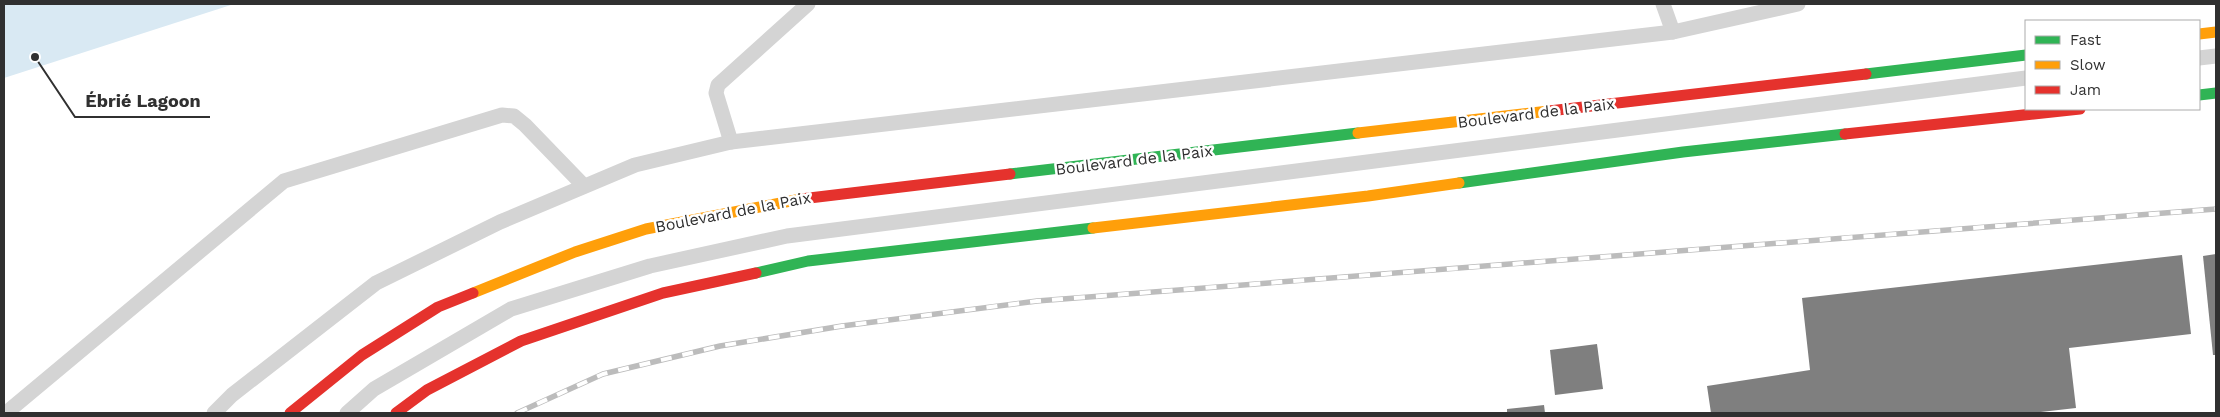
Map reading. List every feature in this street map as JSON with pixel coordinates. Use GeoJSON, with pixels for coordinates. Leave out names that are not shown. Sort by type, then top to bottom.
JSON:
{"type":"FeatureCollection","features":[{"type":"Feature","properties":{"kind":"main road"},"geometry":{"type":"LineString","coordinates":[[2200,34],[2216,32]]}},
{"type":"Feature","properties":{"kind":"main road","name":"Boulevard de la Paix"},"geometry":{"type":"LineString","coordinates":[[290,413],[362,355],[438,307],[575,252],[646,229],[772,203],[2025,55]]}},
{"type":"Feature","properties":{"kind":"main road"},"geometry":{"type":"LineString","coordinates":[[2200,95],[2216,93]]}},
{"type":"Feature","properties":{"kind":"main road"},"geometry":{"type":"LineString","coordinates":[[396,413],[427,390],[521,341],[663,293],[808,261],[1368,196],[1683,152],[2071,110]]}},
{"type":"Feature","properties":{"kind":"lane"},"geometry":{"type":"LineString","coordinates":[[731,142],[716,92],[718,85],[808,4]]}},
{"type":"Feature","properties":{"kind":"lane"},"geometry":{"type":"LineString","coordinates":[[1663,4],[1673,32]]}},
{"type":"Feature","properties":{"kind":"lane"},"geometry":{"type":"LineString","coordinates":[[214,413],[232,395],[376,283],[500,222],[635,165],[731,142],[1673,32],[1798,4]]}},
{"type":"Feature","properties":{"kind":"lane"},"geometry":{"type":"LineString","coordinates":[[2200,58],[2216,56]]}},
{"type":"Feature","properties":{"kind":"lane","name":"Boulevard de la Paix"},"geometry":{"type":"LineString","coordinates":[[347,413],[374,389],[511,309],[650,266],[787,236],[2025,78]]}},
{"type":"Feature","properties":{"kind":"lane"},"geometry":{"type":"LineString","coordinates":[[6,413],[284,181],[502,115],[514,116],[525,125],[584,186]]}},
{"type":"Feature","properties":{"kind":"shaded area"},"geometry":{"type":"Polygon","coordinates":[[[4,4],[234,4],[4,78],[4,4]]]}},
{"type":"Feature","properties":{"kind":"building"},"geometry":{"type":"Polygon","coordinates":[[[2216,254],[2216,355],[2213,355],[2203,256],[2216,254]]]}},
{"type":"Feature","properties":{"kind":"building"},"geometry":{"type":"Polygon","coordinates":[[[2182,255],[2191,334],[2069,348],[2076,408],[2032,413],[1711,413],[1707,386],[1810,370],[1802,298],[2182,255]]]}},
{"type":"Feature","properties":{"kind":"building"},"geometry":{"type":"Polygon","coordinates":[[[1597,344],[1603,389],[1555,395],[1550,350],[1597,344]]]}},
{"type":"Feature","properties":{"kind":"building"},"geometry":{"type":"Polygon","coordinates":[[[1544,405],[1545,413],[1507,413],[1507,409],[1544,405]]]}},
{"type":"Feature","properties":{"kind":"railway"},"geometry":{"type":"LineString","coordinates":[[517,413],[603,374],[720,346],[842,326],[1037,301],[2216,209]]}},
{"type":"Feature","properties":{"kind":"traffic: fast"},"geometry":{"type":"LineString","coordinates":[[1866,74],[2025,55]]}},
{"type":"Feature","properties":{"kind":"traffic: fast"},"geometry":{"type":"LineString","coordinates":[[2200,95],[2216,93]]}},
{"type":"Feature","properties":{"kind":"traffic: fast"},"geometry":{"type":"LineString","coordinates":[[1010,174],[1358,133]]}},
{"type":"Feature","properties":{"kind":"traffic: fast"},"geometry":{"type":"LineString","coordinates":[[1459,183],[1683,152],[1845,134]]}},
{"type":"Feature","properties":{"kind":"traffic: fast"},"geometry":{"type":"LineString","coordinates":[[756,273],[808,261],[1093,228]]}},
{"type":"Feature","properties":{"kind":"traffic: slow"},"geometry":{"type":"LineString","coordinates":[[2200,34],[2216,32]]}},
{"type":"Feature","properties":{"kind":"traffic: slow"},"geometry":{"type":"LineString","coordinates":[[1358,133],[1549,111]]}},
{"type":"Feature","properties":{"kind":"traffic: slow"},"geometry":{"type":"LineString","coordinates":[[1093,228],[1368,196],[1459,183]]}},
{"type":"Feature","properties":{"kind":"traffic: slow"},"geometry":{"type":"LineString","coordinates":[[473,293],[575,252],[646,229],[801,199]]}},
{"type":"Feature","properties":{"kind":"traffic: jam"},"geometry":{"type":"LineString","coordinates":[[1549,111],[1866,74]]}},
{"type":"Feature","properties":{"kind":"traffic: jam"},"geometry":{"type":"LineString","coordinates":[[1845,134],[2071,110]]}},
{"type":"Feature","properties":{"kind":"traffic: jam"},"geometry":{"type":"LineString","coordinates":[[801,199],[1010,174]]}},
{"type":"Feature","properties":{"kind":"traffic: jam"},"geometry":{"type":"LineString","coordinates":[[396,413],[427,390],[521,341],[663,293],[756,273]]}},
{"type":"Feature","properties":{"kind":"traffic: jam"},"geometry":{"type":"LineString","coordinates":[[290,413],[362,355],[438,307],[473,293]]}},
{"type":"Feature","properties":{"kind":"place","name":"Ébrié Lagoon"},"geometry":{"type":"Point","coordinates":[35,57]}}]}
